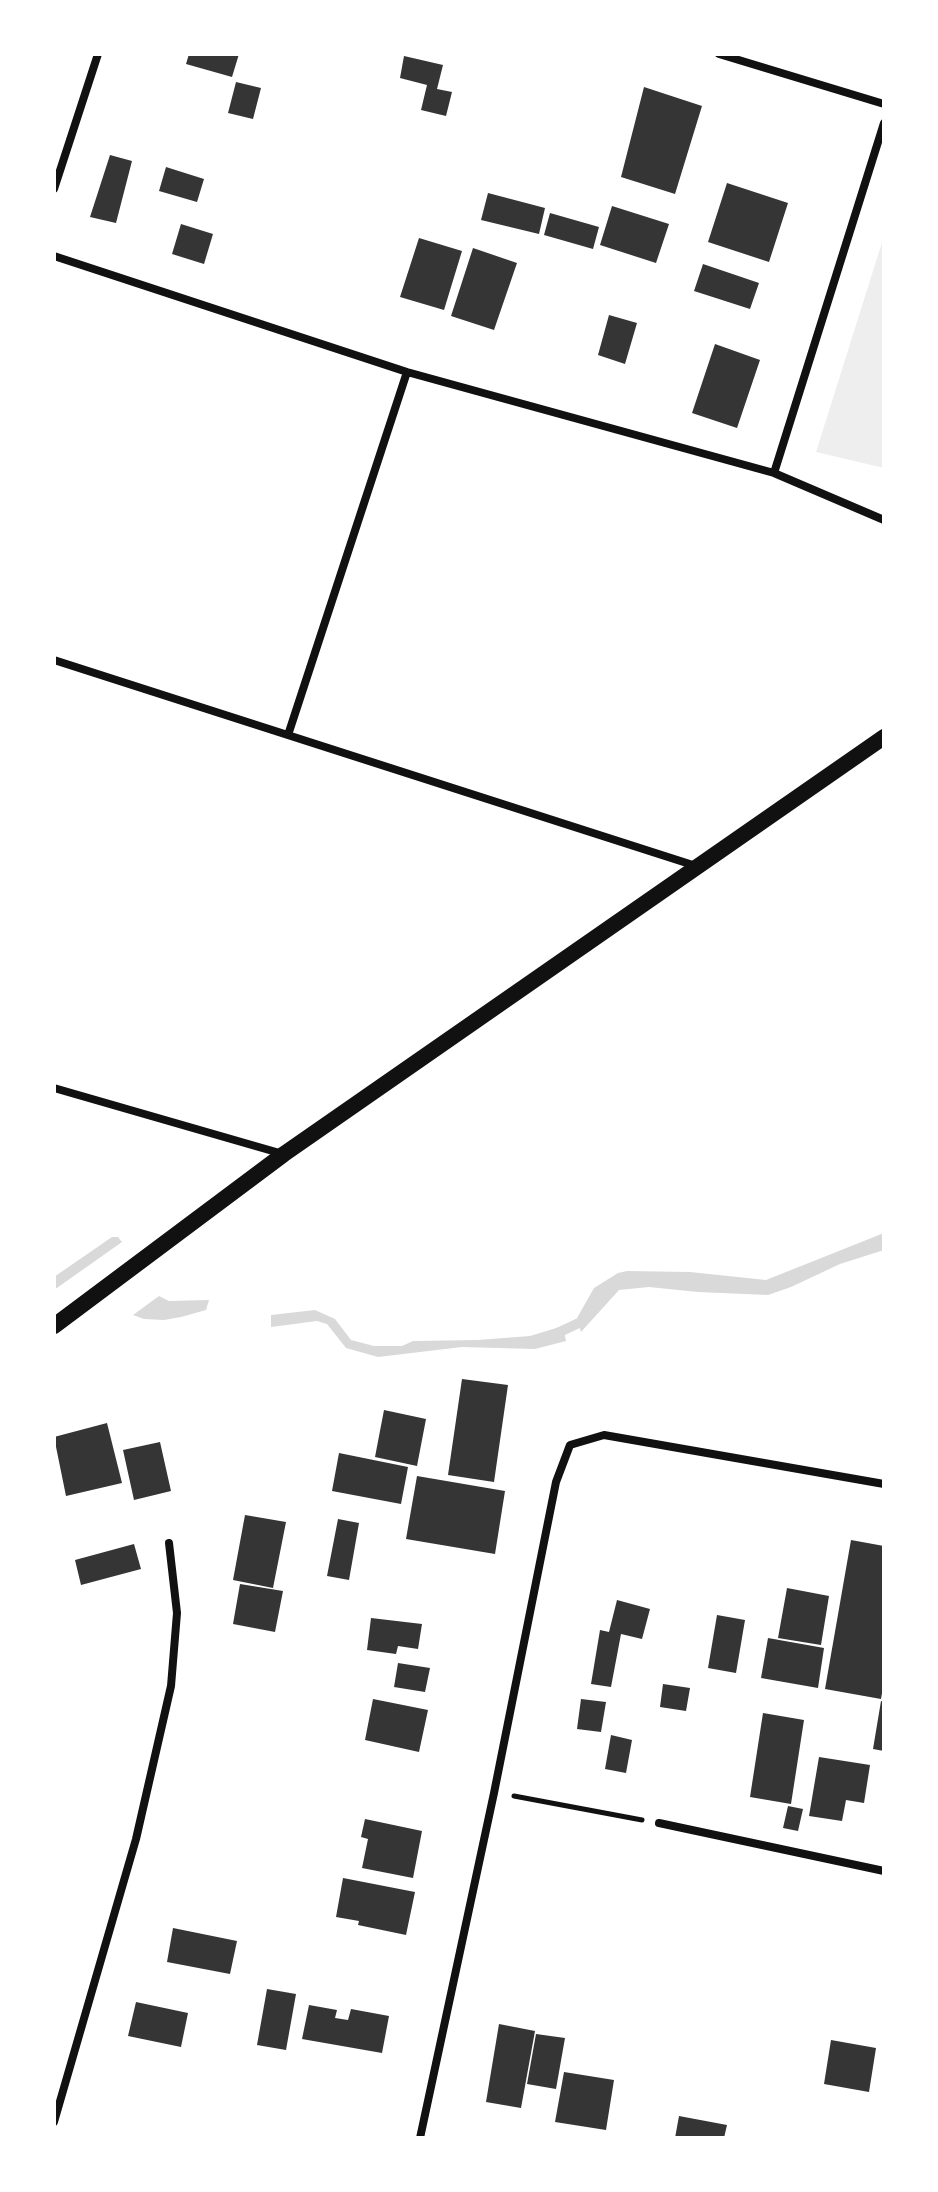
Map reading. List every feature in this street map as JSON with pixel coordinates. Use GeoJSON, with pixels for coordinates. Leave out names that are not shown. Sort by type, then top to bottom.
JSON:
{"type":"FeatureCollection","features":[{"type":"Feature","properties":{"kind":"main road"},"geometry":{"type":"LineString","coordinates":[[54,1326],[284,1154],[884,737]]}},
{"type":"Feature","properties":{"kind":"street"},"geometry":{"type":"LineString","coordinates":[[54,189],[98,54]]}},
{"type":"Feature","properties":{"kind":"street"},"geometry":{"type":"LineString","coordinates":[[719,54],[884,104]]}},
{"type":"Feature","properties":{"kind":"street"},"geometry":{"type":"LineString","coordinates":[[774,473],[884,123]]}},
{"type":"Feature","properties":{"kind":"street"},"geometry":{"type":"LineString","coordinates":[[54,256],[407,372],[774,473],[884,520]]}},
{"type":"Feature","properties":{"kind":"street"},"geometry":{"type":"LineString","coordinates":[[288,735],[407,372]]}},
{"type":"Feature","properties":{"kind":"street"},"geometry":{"type":"LineString","coordinates":[[54,660],[697,866]]}},
{"type":"Feature","properties":{"kind":"street"},"geometry":{"type":"LineString","coordinates":[[54,1088],[284,1154]]}},
{"type":"Feature","properties":{"kind":"street"},"geometry":{"type":"LineString","coordinates":[[420,2138],[494,1793],[556,1482],[570,1445],[604,1435],[884,1484]]}},
{"type":"Feature","properties":{"kind":"street"},"geometry":{"type":"LineString","coordinates":[[54,2122],[136,1839],[171,1686],[177,1613],[169,1543]]}},
{"type":"Feature","properties":{"kind":"street"},"geometry":{"type":"LineString","coordinates":[[659,1823],[884,1871]]}},
{"type":"Feature","properties":{"kind":"path"},"geometry":{"type":"LineString","coordinates":[[494,1793],[659,1823]]}},
{"type":"Feature","properties":{"kind":"shaded area"},"geometry":{"type":"Polygon","coordinates":[[[884,236],[884,468],[816,452],[884,236]]]}},
{"type":"Feature","properties":{"kind":"shaded area"},"geometry":{"type":"Polygon","coordinates":[[[884,1233],[884,1250],[840,1264],[768,1295],[649,1287],[619,1290],[581,1332],[577,1318],[594,1288],[618,1273],[690,1272],[766,1280],[884,1233]]]}},
{"type":"Feature","properties":{"kind":"shaded area"},"geometry":{"type":"Polygon","coordinates":[[[112,1237],[118,1237],[122,1242],[54,1290],[54,1277],[112,1237]]]}},
{"type":"Feature","properties":{"kind":"shaded area"},"geometry":{"type":"Polygon","coordinates":[[[159,1296],[169,1301],[209,1300],[206,1310],[181,1317],[164,1320],[133,1315],[159,1296]]]}},
{"type":"Feature","properties":{"kind":"shaded area"},"geometry":{"type":"Polygon","coordinates":[[[315,1310],[335,1319],[351,1340],[374,1346],[402,1346],[413,1341],[530,1336],[563,1326],[566,1341],[535,1349],[462,1347],[378,1357],[346,1348],[327,1324],[317,1321],[271,1327],[271,1315],[315,1310]]]}},
{"type":"Feature","properties":{"kind":"building"},"geometry":{"type":"Polygon","coordinates":[[[189,54],[239,54],[232,77],[186,64],[189,54]]]}},
{"type":"Feature","properties":{"kind":"building"},"geometry":{"type":"Polygon","coordinates":[[[404,56],[443,65],[437,89],[452,92],[446,116],[421,110],[427,85],[400,78],[404,56]]]}},
{"type":"Feature","properties":{"kind":"building"},"geometry":{"type":"Polygon","coordinates":[[[236,82],[261,88],[253,119],[228,113],[236,82]]]}},
{"type":"Feature","properties":{"kind":"building"},"geometry":{"type":"Polygon","coordinates":[[[644,87],[702,106],[675,194],[621,177],[644,87]]]}},
{"type":"Feature","properties":{"kind":"building"},"geometry":{"type":"Polygon","coordinates":[[[110,155],[132,161],[116,223],[90,217],[110,155]]]}},
{"type":"Feature","properties":{"kind":"building"},"geometry":{"type":"Polygon","coordinates":[[[166,167],[204,179],[197,202],[159,191],[166,167]]]}},
{"type":"Feature","properties":{"kind":"building"},"geometry":{"type":"Polygon","coordinates":[[[727,183],[788,203],[769,262],[708,242],[727,183]]]}},
{"type":"Feature","properties":{"kind":"building"},"geometry":{"type":"Polygon","coordinates":[[[488,193],[545,208],[539,234],[481,220],[488,193]]]}},
{"type":"Feature","properties":{"kind":"building"},"geometry":{"type":"Polygon","coordinates":[[[612,206],[669,224],[656,263],[600,245],[612,206]]]}},
{"type":"Feature","properties":{"kind":"building"},"geometry":{"type":"Polygon","coordinates":[[[550,213],[599,227],[593,249],[544,235],[550,213]]]}},
{"type":"Feature","properties":{"kind":"building"},"geometry":{"type":"Polygon","coordinates":[[[181,224],[213,234],[204,264],[172,254],[181,224]]]}},
{"type":"Feature","properties":{"kind":"building"},"geometry":{"type":"Polygon","coordinates":[[[419,238],[462,251],[444,310],[400,297],[419,238]]]}},
{"type":"Feature","properties":{"kind":"building"},"geometry":{"type":"Polygon","coordinates":[[[473,248],[517,263],[494,330],[451,316],[473,248]]]}},
{"type":"Feature","properties":{"kind":"building"},"geometry":{"type":"Polygon","coordinates":[[[703,264],[759,283],[750,309],[694,291],[703,264]]]}},
{"type":"Feature","properties":{"kind":"building"},"geometry":{"type":"Polygon","coordinates":[[[609,315],[637,323],[625,364],[598,355],[609,315]]]}},
{"type":"Feature","properties":{"kind":"building"},"geometry":{"type":"Polygon","coordinates":[[[715,344],[760,360],[737,428],[692,413],[715,344]]]}},
{"type":"Feature","properties":{"kind":"building"},"geometry":{"type":"Polygon","coordinates":[[[462,1379],[508,1385],[494,1482],[448,1475],[462,1379]]]}},
{"type":"Feature","properties":{"kind":"building"},"geometry":{"type":"Polygon","coordinates":[[[384,1410],[426,1419],[417,1466],[375,1457],[384,1410]]]}},
{"type":"Feature","properties":{"kind":"building"},"geometry":{"type":"Polygon","coordinates":[[[107,1423],[122,1483],[66,1496],[54,1437],[107,1423]]]}},
{"type":"Feature","properties":{"kind":"building"},"geometry":{"type":"Polygon","coordinates":[[[160,1442],[171,1491],[134,1500],[123,1450],[160,1442]]]}},
{"type":"Feature","properties":{"kind":"building"},"geometry":{"type":"Polygon","coordinates":[[[339,1453],[408,1467],[401,1504],[332,1491],[339,1453]]]}},
{"type":"Feature","properties":{"kind":"building"},"geometry":{"type":"Polygon","coordinates":[[[417,1476],[505,1491],[495,1554],[406,1539],[417,1476]]]}},
{"type":"Feature","properties":{"kind":"building"},"geometry":{"type":"Polygon","coordinates":[[[245,1515],[286,1522],[273,1588],[233,1580],[245,1515]]]}},
{"type":"Feature","properties":{"kind":"building"},"geometry":{"type":"Polygon","coordinates":[[[338,1519],[359,1523],[349,1580],[327,1576],[338,1519]]]}},
{"type":"Feature","properties":{"kind":"building"},"geometry":{"type":"Polygon","coordinates":[[[851,1540],[884,1546],[884,1682],[881,1699],[825,1689],[851,1540]]]}},
{"type":"Feature","properties":{"kind":"building"},"geometry":{"type":"Polygon","coordinates":[[[134,1544],[141,1569],[81,1585],[75,1560],[134,1544]]]}},
{"type":"Feature","properties":{"kind":"building"},"geometry":{"type":"Polygon","coordinates":[[[240,1584],[283,1591],[275,1632],[233,1624],[240,1584]]]}},
{"type":"Feature","properties":{"kind":"building"},"geometry":{"type":"Polygon","coordinates":[[[787,1588],[829,1596],[821,1645],[778,1638],[787,1588]]]}},
{"type":"Feature","properties":{"kind":"building"},"geometry":{"type":"Polygon","coordinates":[[[617,1600],[650,1609],[642,1639],[621,1634],[611,1687],[591,1684],[600,1630],[609,1632],[617,1600]]]}},
{"type":"Feature","properties":{"kind":"building"},"geometry":{"type":"Polygon","coordinates":[[[717,1615],[745,1620],[736,1673],[708,1668],[717,1615]]]}},
{"type":"Feature","properties":{"kind":"building"},"geometry":{"type":"Polygon","coordinates":[[[371,1618],[422,1624],[418,1649],[398,1646],[396,1654],[367,1650],[371,1618]]]}},
{"type":"Feature","properties":{"kind":"building"},"geometry":{"type":"Polygon","coordinates":[[[768,1638],[824,1648],[818,1688],[761,1678],[768,1638]]]}},
{"type":"Feature","properties":{"kind":"building"},"geometry":{"type":"Polygon","coordinates":[[[398,1663],[430,1668],[425,1692],[394,1687],[398,1663]]]}},
{"type":"Feature","properties":{"kind":"building"},"geometry":{"type":"Polygon","coordinates":[[[663,1684],[690,1688],[686,1711],[660,1707],[663,1684]]]}},
{"type":"Feature","properties":{"kind":"building"},"geometry":{"type":"Polygon","coordinates":[[[373,1699],[428,1710],[419,1752],[365,1740],[373,1699]]]}},
{"type":"Feature","properties":{"kind":"building"},"geometry":{"type":"Polygon","coordinates":[[[581,1699],[606,1702],[601,1732],[577,1729],[581,1699]]]}},
{"type":"Feature","properties":{"kind":"building"},"geometry":{"type":"Polygon","coordinates":[[[881,1701],[884,1702],[884,1751],[873,1749],[881,1701]]]}},
{"type":"Feature","properties":{"kind":"building"},"geometry":{"type":"Polygon","coordinates":[[[763,1713],[804,1720],[791,1804],[750,1797],[763,1713]]]}},
{"type":"Feature","properties":{"kind":"building"},"geometry":{"type":"Polygon","coordinates":[[[611,1735],[632,1740],[626,1773],[605,1769],[611,1735]]]}},
{"type":"Feature","properties":{"kind":"building"},"geometry":{"type":"Polygon","coordinates":[[[819,1757],[870,1765],[864,1803],[846,1800],[842,1821],[809,1816],[819,1757]]]}},
{"type":"Feature","properties":{"kind":"building"},"geometry":{"type":"Polygon","coordinates":[[[788,1806],[803,1809],[798,1831],[783,1828],[788,1806]]]}},
{"type":"Feature","properties":{"kind":"building"},"geometry":{"type":"Polygon","coordinates":[[[365,1819],[422,1831],[413,1878],[362,1868],[368,1839],[361,1837],[365,1819]]]}},
{"type":"Feature","properties":{"kind":"building"},"geometry":{"type":"Polygon","coordinates":[[[343,1878],[415,1892],[406,1935],[336,1917],[343,1878]]]}},
{"type":"Feature","properties":{"kind":"building"},"geometry":{"type":"Polygon","coordinates":[[[173,1928],[237,1941],[230,1974],[167,1962],[173,1928]]]}},
{"type":"Feature","properties":{"kind":"building"},"geometry":{"type":"Polygon","coordinates":[[[267,1989],[296,1994],[286,2050],[257,2045],[267,1989]]]}},
{"type":"Feature","properties":{"kind":"building"},"geometry":{"type":"Polygon","coordinates":[[[136,2002],[188,2013],[181,2047],[128,2036],[136,2002]]]}},
{"type":"Feature","properties":{"kind":"building"},"geometry":{"type":"Polygon","coordinates":[[[309,2005],[337,2010],[335,2018],[348,2020],[351,2009],[389,2016],[382,2053],[302,2039],[309,2005]]]}},
{"type":"Feature","properties":{"kind":"building"},"geometry":{"type":"Polygon","coordinates":[[[499,2024],[535,2031],[521,2108],[486,2102],[499,2024]]]}},
{"type":"Feature","properties":{"kind":"building"},"geometry":{"type":"Polygon","coordinates":[[[536,2034],[565,2038],[556,2089],[527,2084],[536,2034]]]}},
{"type":"Feature","properties":{"kind":"building"},"geometry":{"type":"Polygon","coordinates":[[[831,2040],[876,2048],[869,2092],[824,2084],[831,2040]]]}},
{"type":"Feature","properties":{"kind":"building"},"geometry":{"type":"Polygon","coordinates":[[[564,2072],[614,2080],[606,2130],[555,2122],[564,2072]]]}},
{"type":"Feature","properties":{"kind":"building"},"geometry":{"type":"Polygon","coordinates":[[[679,2116],[727,2125],[724,2138],[675,2138],[679,2116]]]}},
{"type":"Feature","properties":{"kind":"waterway"},"geometry":{"type":"LineString","coordinates":[[551,1336],[583,1321],[589,1314]]}}]}
